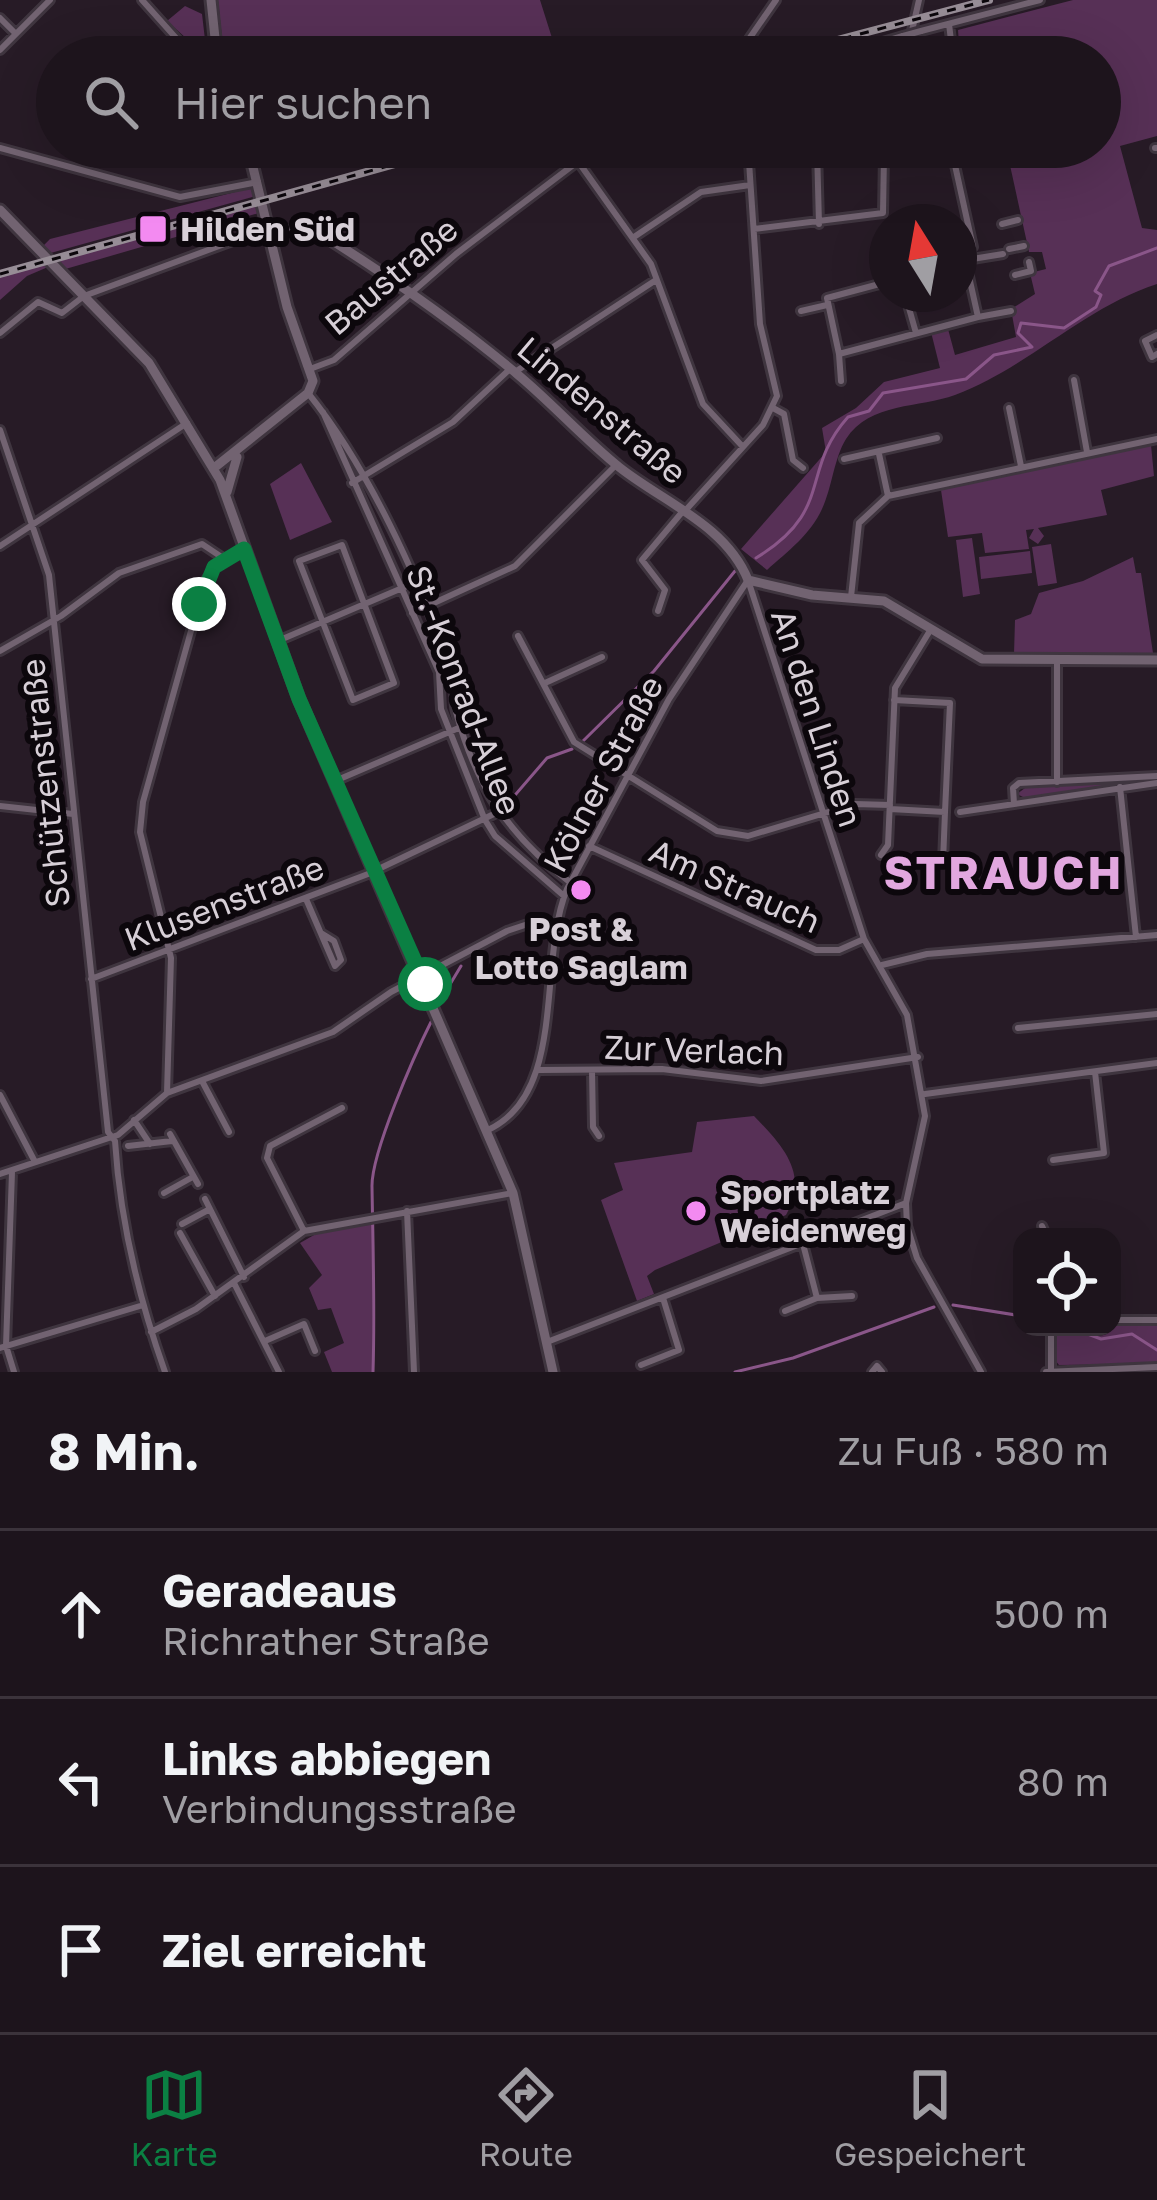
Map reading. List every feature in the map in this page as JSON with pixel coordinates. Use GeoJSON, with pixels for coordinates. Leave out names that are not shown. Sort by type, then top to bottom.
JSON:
{"type":"FeatureCollection","features":[{"type":"Feature","properties":{"kind":"main road"},"geometry":{"type":"LineString","coordinates":[[211,0],[215,36]]}},
{"type":"Feature","properties":{"kind":"main road"},"geometry":{"type":"LineString","coordinates":[[255,168],[289,314],[310,369]]}},
{"type":"Feature","properties":{"kind":"main road"},"geometry":{"type":"LineString","coordinates":[[0,210],[148,363],[214,468],[277,642],[514,1193],[553,1372]]}},
{"type":"Feature","properties":{"kind":"main road","name":"Lindenstraße"},"geometry":{"type":"LineString","coordinates":[[268,233],[299,230],[322,235],[409,293],[513,370],[616,464],[729,547],[748,580]]}},
{"type":"Feature","properties":{"kind":"main road","name":"Baustraße"},"geometry":{"type":"LineString","coordinates":[[308,393],[310,369]]}},
{"type":"Feature","properties":{"kind":"main road"},"geometry":{"type":"LineString","coordinates":[[214,468],[308,393]]}},
{"type":"Feature","properties":{"kind":"main road"},"geometry":{"type":"LineString","coordinates":[[226,498],[238,453]]}},
{"type":"Feature","properties":{"kind":"main road"},"geometry":{"type":"LineString","coordinates":[[214,468],[231,468]]}},
{"type":"Feature","properties":{"kind":"main road"},"geometry":{"type":"LineString","coordinates":[[748,580],[812,595],[884,601],[982,659],[1157,660]]}},
{"type":"Feature","properties":{"kind":"street"},"geometry":{"type":"LineString","coordinates":[[0,50],[50,0]]}},
{"type":"Feature","properties":{"kind":"street"},"geometry":{"type":"LineString","coordinates":[[142,0],[174,36]]}},
{"type":"Feature","properties":{"kind":"street"},"geometry":{"type":"LineString","coordinates":[[751,36],[776,0]]}},
{"type":"Feature","properties":{"kind":"street"},"geometry":{"type":"LineString","coordinates":[[911,36],[919,0]]}},
{"type":"Feature","properties":{"kind":"street"},"geometry":{"type":"LineString","coordinates":[[903,36],[1040,0]]}},
{"type":"Feature","properties":{"kind":"street"},"geometry":{"type":"LineString","coordinates":[[0,18],[16,34]]}},
{"type":"Feature","properties":{"kind":"street"},"geometry":{"type":"LineString","coordinates":[[950,24],[951,36]]}},
{"type":"Feature","properties":{"kind":"street"},"geometry":{"type":"LineString","coordinates":[[0,148],[36,158]]}},
{"type":"Feature","properties":{"kind":"street"},"geometry":{"type":"LineString","coordinates":[[73,168],[180,197],[259,182]]}},
{"type":"Feature","properties":{"kind":"street","name":"Baustraße"},"geometry":{"type":"LineString","coordinates":[[310,369],[334,360],[409,293],[567,168]]}},
{"type":"Feature","properties":{"kind":"street"},"geometry":{"type":"LineString","coordinates":[[583,168],[634,237],[656,280],[699,396],[743,447]]}},
{"type":"Feature","properties":{"kind":"street"},"geometry":{"type":"LineString","coordinates":[[658,611],[665,590],[642,560],[743,447],[776,396],[760,324],[749,168]]}},
{"type":"Feature","properties":{"kind":"street"},"geometry":{"type":"LineString","coordinates":[[818,168],[819,224]]}},
{"type":"Feature","properties":{"kind":"street"},"geometry":{"type":"LineString","coordinates":[[754,229],[883,213],[884,168]]}},
{"type":"Feature","properties":{"kind":"street"},"geometry":{"type":"LineString","coordinates":[[956,168],[964,204]]}},
{"type":"Feature","properties":{"kind":"street"},"geometry":{"type":"LineString","coordinates":[[634,237],[700,192],[750,185]]}},
{"type":"Feature","properties":{"kind":"street"},"geometry":{"type":"LineString","coordinates":[[1002,224],[1018,220]]}},
{"type":"Feature","properties":{"kind":"street"},"geometry":{"type":"LineString","coordinates":[[0,333],[38,302],[57,314],[84,296],[268,233]]}},
{"type":"Feature","properties":{"kind":"street"},"geometry":{"type":"LineString","coordinates":[[977,256],[1024,246]]}},
{"type":"Feature","properties":{"kind":"street"},"geometry":{"type":"LineString","coordinates":[[1015,275],[1031,271],[1029,262]]}},
{"type":"Feature","properties":{"kind":"street"},"geometry":{"type":"LineString","coordinates":[[352,483],[453,422],[513,370],[656,280]]}},
{"type":"Feature","properties":{"kind":"street"},"geometry":{"type":"LineString","coordinates":[[801,311],[826,305],[832,295],[869,286]]}},
{"type":"Feature","properties":{"kind":"street"},"geometry":{"type":"LineString","coordinates":[[826,305],[841,381]]}},
{"type":"Feature","properties":{"kind":"street"},"geometry":{"type":"LineString","coordinates":[[839,354],[1011,311]]}},
{"type":"Feature","properties":{"kind":"street"},"geometry":{"type":"LineString","coordinates":[[910,312],[916,333]]}},
{"type":"Feature","properties":{"kind":"street"},"geometry":{"type":"LineString","coordinates":[[977,312],[978,317]]}},
{"type":"Feature","properties":{"kind":"street"},"geometry":{"type":"LineString","coordinates":[[1157,335],[1145,341],[1152,357],[1157,354]]}},
{"type":"Feature","properties":{"kind":"street"},"geometry":{"type":"LineString","coordinates":[[1074,380],[1087,452]]}},
{"type":"Feature","properties":{"kind":"street","name":"St.-Konrad-Allee"},"geometry":{"type":"LineString","coordinates":[[308,393],[322,412],[439,672],[448,731],[485,820],[495,836],[564,896]]}},
{"type":"Feature","properties":{"kind":"street"},"geometry":{"type":"LineString","coordinates":[[1010,407],[1021,466]]}},
{"type":"Feature","properties":{"kind":"street"},"geometry":{"type":"LineString","coordinates":[[772,408],[784,414],[794,460],[803,468]]}},
{"type":"Feature","properties":{"kind":"street","name":"St.-Konrad-Allee"},"geometry":{"type":"LineString","coordinates":[[322,412],[335,422],[364,477],[425,608],[453,673],[461,727],[496,813],[571,884]]}},
{"type":"Feature","properties":{"kind":"street"},"geometry":{"type":"LineString","coordinates":[[0,546],[33,529],[189,422]]}},
{"type":"Feature","properties":{"kind":"street","name":"Schützenstraße"},"geometry":{"type":"LineString","coordinates":[[0,430],[49,575],[91,979],[123,1224],[142,1305],[165,1372]]}},
{"type":"Feature","properties":{"kind":"street"},"geometry":{"type":"LineString","coordinates":[[844,459],[937,438]]}},
{"type":"Feature","properties":{"kind":"street"},"geometry":{"type":"LineString","coordinates":[[851,596],[859,523],[888,496],[1157,439]]}},
{"type":"Feature","properties":{"kind":"street"},"geometry":{"type":"LineString","coordinates":[[880,454],[888,496]]}},
{"type":"Feature","properties":{"kind":"street"},"geometry":{"type":"LineString","coordinates":[[412,613],[514,566],[616,464]]}},
{"type":"Feature","properties":{"kind":"street"},"geometry":{"type":"LineString","coordinates":[[0,470],[9,466]]}},
{"type":"Feature","properties":{"kind":"street"},"geometry":{"type":"LineString","coordinates":[[0,651],[54,621],[119,573],[202,544],[224,558]]}},
{"type":"Feature","properties":{"kind":"street"},"geometry":{"type":"LineString","coordinates":[[342,545],[394,683],[353,700],[320,624],[299,561],[342,545]]}},
{"type":"Feature","properties":{"kind":"street"},"geometry":{"type":"LineString","coordinates":[[167,1093],[170,952],[145,869],[143,802],[205,581],[224,558],[244,549]]}},
{"type":"Feature","properties":{"kind":"street","name":"Kölner Straße"},"geometry":{"type":"LineString","coordinates":[[488,1130],[518,1114],[538,1070],[564,896],[715,624],[748,580]]}},
{"type":"Feature","properties":{"kind":"street","name":"An den Linden"},"geometry":{"type":"LineString","coordinates":[[748,580],[864,939],[904,1004],[918,1057],[925,1094],[922,1138],[906,1203]]}},
{"type":"Feature","properties":{"kind":"street"},"geometry":{"type":"LineString","coordinates":[[277,642],[414,583]]}},
{"type":"Feature","properties":{"kind":"street"},"geometry":{"type":"LineString","coordinates":[[881,855],[888,845],[894,700],[900,676],[931,629]]}},
{"type":"Feature","properties":{"kind":"street"},"geometry":{"type":"LineString","coordinates":[[518,636],[574,742],[626,778],[734,836],[859,804],[945,812]]}},
{"type":"Feature","properties":{"kind":"street"},"geometry":{"type":"LineString","coordinates":[[545,683],[602,657]]}},
{"type":"Feature","properties":{"kind":"street"},"geometry":{"type":"LineString","coordinates":[[1057,660],[1057,782]]}},
{"type":"Feature","properties":{"kind":"street"},"geometry":{"type":"LineString","coordinates":[[894,700],[950,703],[943,862]]}},
{"type":"Feature","properties":{"kind":"street"},"geometry":{"type":"LineString","coordinates":[[335,781],[461,727]]}},
{"type":"Feature","properties":{"kind":"street"},"geometry":{"type":"LineString","coordinates":[[1015,804],[1016,785],[1157,780]]}},
{"type":"Feature","properties":{"kind":"street"},"geometry":{"type":"LineString","coordinates":[[960,812],[1157,780]]}},
{"type":"Feature","properties":{"kind":"street"},"geometry":{"type":"LineString","coordinates":[[1120,787],[1136,937]]}},
{"type":"Feature","properties":{"kind":"street"},"geometry":{"type":"LineString","coordinates":[[0,806],[73,814]]}},
{"type":"Feature","properties":{"kind":"street","name":"Klusenstraße"},"geometry":{"type":"LineString","coordinates":[[91,979],[306,898],[496,813]]}},
{"type":"Feature","properties":{"kind":"street","name":"Am Strauch"},"geometry":{"type":"LineString","coordinates":[[589,846],[816,950],[839,950],[864,939]]}},
{"type":"Feature","properties":{"kind":"street"},"geometry":{"type":"LineString","coordinates":[[306,898],[332,962],[335,965],[340,960],[334,940],[321,933]]}},
{"type":"Feature","properties":{"kind":"street"},"geometry":{"type":"LineString","coordinates":[[0,1174],[112,1137],[167,1093],[333,1031],[521,925],[557,923]]}},
{"type":"Feature","properties":{"kind":"street"},"geometry":{"type":"LineString","coordinates":[[882,965],[927,954],[1157,935]]}},
{"type":"Feature","properties":{"kind":"street"},"geometry":{"type":"LineString","coordinates":[[1018,1028],[1157,1014]]}},
{"type":"Feature","properties":{"kind":"street","name":"Zur Verlach"},"geometry":{"type":"LineString","coordinates":[[538,1070],[662,1069],[756,1081],[918,1057]]}},
{"type":"Feature","properties":{"kind":"street"},"geometry":{"type":"LineString","coordinates":[[925,1094],[1157,1063]]}},
{"type":"Feature","properties":{"kind":"street"},"geometry":{"type":"LineString","coordinates":[[592,1070],[593,1127],[598,1136]]}},
{"type":"Feature","properties":{"kind":"street"},"geometry":{"type":"LineString","coordinates":[[1054,1160],[1104,1153],[1095,1072]]}},
{"type":"Feature","properties":{"kind":"street"},"geometry":{"type":"LineString","coordinates":[[202,1081],[229,1132]]}},
{"type":"Feature","properties":{"kind":"street"},"geometry":{"type":"LineString","coordinates":[[0,1095],[34,1160]]}},
{"type":"Feature","properties":{"kind":"street"},"geometry":{"type":"LineString","coordinates":[[304,1232],[267,1158],[269,1146],[342,1108]]}},
{"type":"Feature","properties":{"kind":"street"},"geometry":{"type":"LineString","coordinates":[[134,1120],[150,1144]]}},
{"type":"Feature","properties":{"kind":"street"},"geometry":{"type":"LineString","coordinates":[[128,1146],[171,1138],[194,1181],[164,1192]]}},
{"type":"Feature","properties":{"kind":"street"},"geometry":{"type":"LineString","coordinates":[[12,1172],[3,1347],[14,1372]]}},
{"type":"Feature","properties":{"kind":"street"},"geometry":{"type":"LineString","coordinates":[[151,1332],[215,1296],[304,1232],[514,1193]]}},
{"type":"Feature","properties":{"kind":"street"},"geometry":{"type":"LineString","coordinates":[[205,1199],[244,1276]]}},
{"type":"Feature","properties":{"kind":"street"},"geometry":{"type":"LineString","coordinates":[[547,1342],[906,1203],[917,1258],[981,1372]]}},
{"type":"Feature","properties":{"kind":"street"},"geometry":{"type":"LineString","coordinates":[[210,1209],[181,1228],[215,1296]]}},
{"type":"Feature","properties":{"kind":"street"},"geometry":{"type":"LineString","coordinates":[[407,1211],[413,1372]]}},
{"type":"Feature","properties":{"kind":"street"},"geometry":{"type":"LineString","coordinates":[[802,1242],[817,1298]]}},
{"type":"Feature","properties":{"kind":"street"},"geometry":{"type":"LineString","coordinates":[[234,1283],[278,1372]]}},
{"type":"Feature","properties":{"kind":"street"},"geometry":{"type":"LineString","coordinates":[[785,1312],[817,1298],[852,1296]]}},
{"type":"Feature","properties":{"kind":"street"},"geometry":{"type":"LineString","coordinates":[[641,1365],[679,1350],[663,1298]]}},
{"type":"Feature","properties":{"kind":"street"},"geometry":{"type":"LineString","coordinates":[[3,1347],[142,1305]]}},
{"type":"Feature","properties":{"kind":"street"},"geometry":{"type":"LineString","coordinates":[[1121,1320],[1157,1320]]}},
{"type":"Feature","properties":{"kind":"street"},"geometry":{"type":"LineString","coordinates":[[265,1341],[304,1324],[315,1351]]}},
{"type":"Feature","properties":{"kind":"street"},"geometry":{"type":"LineString","coordinates":[[1050,1336],[1048,1371],[1151,1369]]}},
{"type":"Feature","properties":{"kind":"street"},"geometry":{"type":"LineString","coordinates":[[872,1372],[877,1366],[882,1372]]}},
{"type":"Feature","properties":{"kind":"shaded area"},"geometry":{"type":"Polygon","coordinates":[[[218,0],[540,0],[551,36],[222,36],[218,0]]]}},
{"type":"Feature","properties":{"kind":"shaded area"},"geometry":{"type":"Polygon","coordinates":[[[1073,0],[1157,0],[1157,136],[1121,146],[1121,36],[958,36],[958,30],[1073,0]]]}},
{"type":"Feature","properties":{"kind":"shaded area"},"geometry":{"type":"Polygon","coordinates":[[[185,6],[202,14],[205,36],[184,36],[167,21],[185,6]]]}},
{"type":"Feature","properties":{"kind":"shaded area"},"geometry":{"type":"Polygon","coordinates":[[[1121,150],[1142,228],[1157,230],[1157,284],[1105,307],[981,383],[955,395],[868,418],[846,439],[825,501],[798,542],[767,570],[741,549],[826,452],[822,428],[856,408],[884,382],[940,368],[931,332],[948,329],[955,355],[1016,337],[1011,309],[1035,294],[1030,273],[1046,269],[1042,252],[1029,252],[1011,168],[1121,168],[1121,150]]]}},
{"type":"Feature","properties":{"kind":"shaded area"},"geometry":{"type":"Polygon","coordinates":[[[251,188],[256,196],[47,254],[41,248],[50,239],[251,188]]]}},
{"type":"Feature","properties":{"kind":"shaded area"},"geometry":{"type":"Polygon","coordinates":[[[257,204],[259,213],[62,270],[53,261],[257,204]]]}},
{"type":"Feature","properties":{"kind":"shaded area"},"geometry":{"type":"Polygon","coordinates":[[[46,263],[48,267],[27,276],[0,300],[0,276],[46,263]]]}},
{"type":"Feature","properties":{"kind":"shaded area"},"geometry":{"type":"Polygon","coordinates":[[[1151,445],[1154,476],[1101,490],[1107,515],[1038,528],[1044,536],[1038,544],[1029,538],[1034,529],[1026,530],[1029,549],[985,553],[982,533],[948,537],[941,490],[1151,445]]]}},
{"type":"Feature","properties":{"kind":"shaded area"},"geometry":{"type":"Polygon","coordinates":[[[301,463],[332,522],[290,540],[270,484],[301,463]]]}},
{"type":"Feature","properties":{"kind":"shaded area"},"geometry":{"type":"Polygon","coordinates":[[[972,538],[980,594],[963,597],[956,540],[972,538]]]}},
{"type":"Feature","properties":{"kind":"shaded area"},"geometry":{"type":"Polygon","coordinates":[[[1051,544],[1057,583],[1038,586],[1032,547],[1051,544]]]}},
{"type":"Feature","properties":{"kind":"shaded area"},"geometry":{"type":"Polygon","coordinates":[[[1030,551],[1032,573],[981,579],[979,557],[1030,551]]]}},
{"type":"Feature","properties":{"kind":"shaded area"},"geometry":{"type":"Polygon","coordinates":[[[1133,557],[1136,573],[1141,573],[1153,653],[1014,654],[1015,620],[1031,614],[1039,593],[1083,581],[1133,557]]]}},
{"type":"Feature","properties":{"kind":"shaded area"},"geometry":{"type":"Polygon","coordinates":[[[1157,779],[1025,798],[1017,794],[1029,785],[1157,779]]]}},
{"type":"Feature","properties":{"kind":"shaded area","name":"Sportplatz Weidenweg"},"geometry":{"type":"Polygon","coordinates":[[[754,1116],[783,1149],[794,1173],[793,1200],[786,1215],[655,1270],[647,1276],[654,1294],[637,1301],[601,1200],[623,1190],[614,1163],[692,1152],[697,1122],[754,1116]]]}},
{"type":"Feature","properties":{"kind":"shaded area"},"geometry":{"type":"Polygon","coordinates":[[[373,1223],[372,1372],[332,1372],[324,1352],[344,1343],[331,1308],[318,1310],[309,1288],[322,1275],[300,1243],[321,1231],[373,1223]]]}},
{"type":"Feature","properties":{"kind":"shaded area"},"geometry":{"type":"Polygon","coordinates":[[[1121,1324],[1157,1324],[1157,1364],[1059,1365],[1055,1336],[1121,1336],[1121,1324]]]}},
{"type":"Feature","properties":{"kind":"waterway"},"geometry":{"type":"LineString","coordinates":[[756,558],[797,523],[824,455],[848,417],[869,411],[883,393],[966,379],[994,355],[1032,347],[1018,333],[1021,323],[1064,328],[1096,307],[1101,295],[1095,291],[1109,266],[1157,248]]}},
{"type":"Feature","properties":{"kind":"waterway"},"geometry":{"type":"LineString","coordinates":[[581,743],[654,671],[735,571]]}},
{"type":"Feature","properties":{"kind":"waterway"},"geometry":{"type":"LineString","coordinates":[[503,809],[547,758],[572,749]]}},
{"type":"Feature","properties":{"kind":"waterway"},"geometry":{"type":"LineString","coordinates":[[440,1001],[461,966]]}},
{"type":"Feature","properties":{"kind":"waterway"},"geometry":{"type":"LineString","coordinates":[[373,1372],[374,1171],[395,1104],[431,1022]]}},
{"type":"Feature","properties":{"kind":"waterway"},"geometry":{"type":"LineString","coordinates":[[953,1305],[1013,1315]]}},
{"type":"Feature","properties":{"kind":"waterway"},"geometry":{"type":"LineString","coordinates":[[735,1372],[793,1358],[934,1307]]}},
{"type":"Feature","properties":{"kind":"waterway"},"geometry":{"type":"LineString","coordinates":[[1121,1336],[1132,1334],[1157,1350]]}},
{"type":"Feature","properties":{"kind":"waterway"},"geometry":{"type":"LineString","coordinates":[[1093,1336],[1120,1336]]}},
{"type":"Feature","properties":{"kind":"railway"},"geometry":{"type":"LineString","coordinates":[[853,36],[989,0]]}},
{"type":"Feature","properties":{"kind":"railway"},"geometry":{"type":"LineString","coordinates":[[0,274],[381,168]]}},
{"type":"Feature","properties":{"kind":"place","name":"Hilden Süd"},"geometry":{"type":"Point","coordinates":[153,229]}},
{"type":"Feature","properties":{"kind":"place","name":"Post & Lotto Saglam"},"geometry":{"type":"Point","coordinates":[581,890]}},
{"type":"Feature","properties":{"kind":"place","name":"Sportplatz Weidenweg"},"geometry":{"type":"Point","coordinates":[696,1211]}},
{"type":"Feature","properties":{"kind":"district","name":"STRAUCH"},"geometry":{"type":"Point","coordinates":[1004,873]}},
{"type":"Feature","properties":{"kind":"route"},"geometry":{"type":"LineString","coordinates":[[199,604],[214,567],[244,549],[299,699],[425,984]]}}]}
